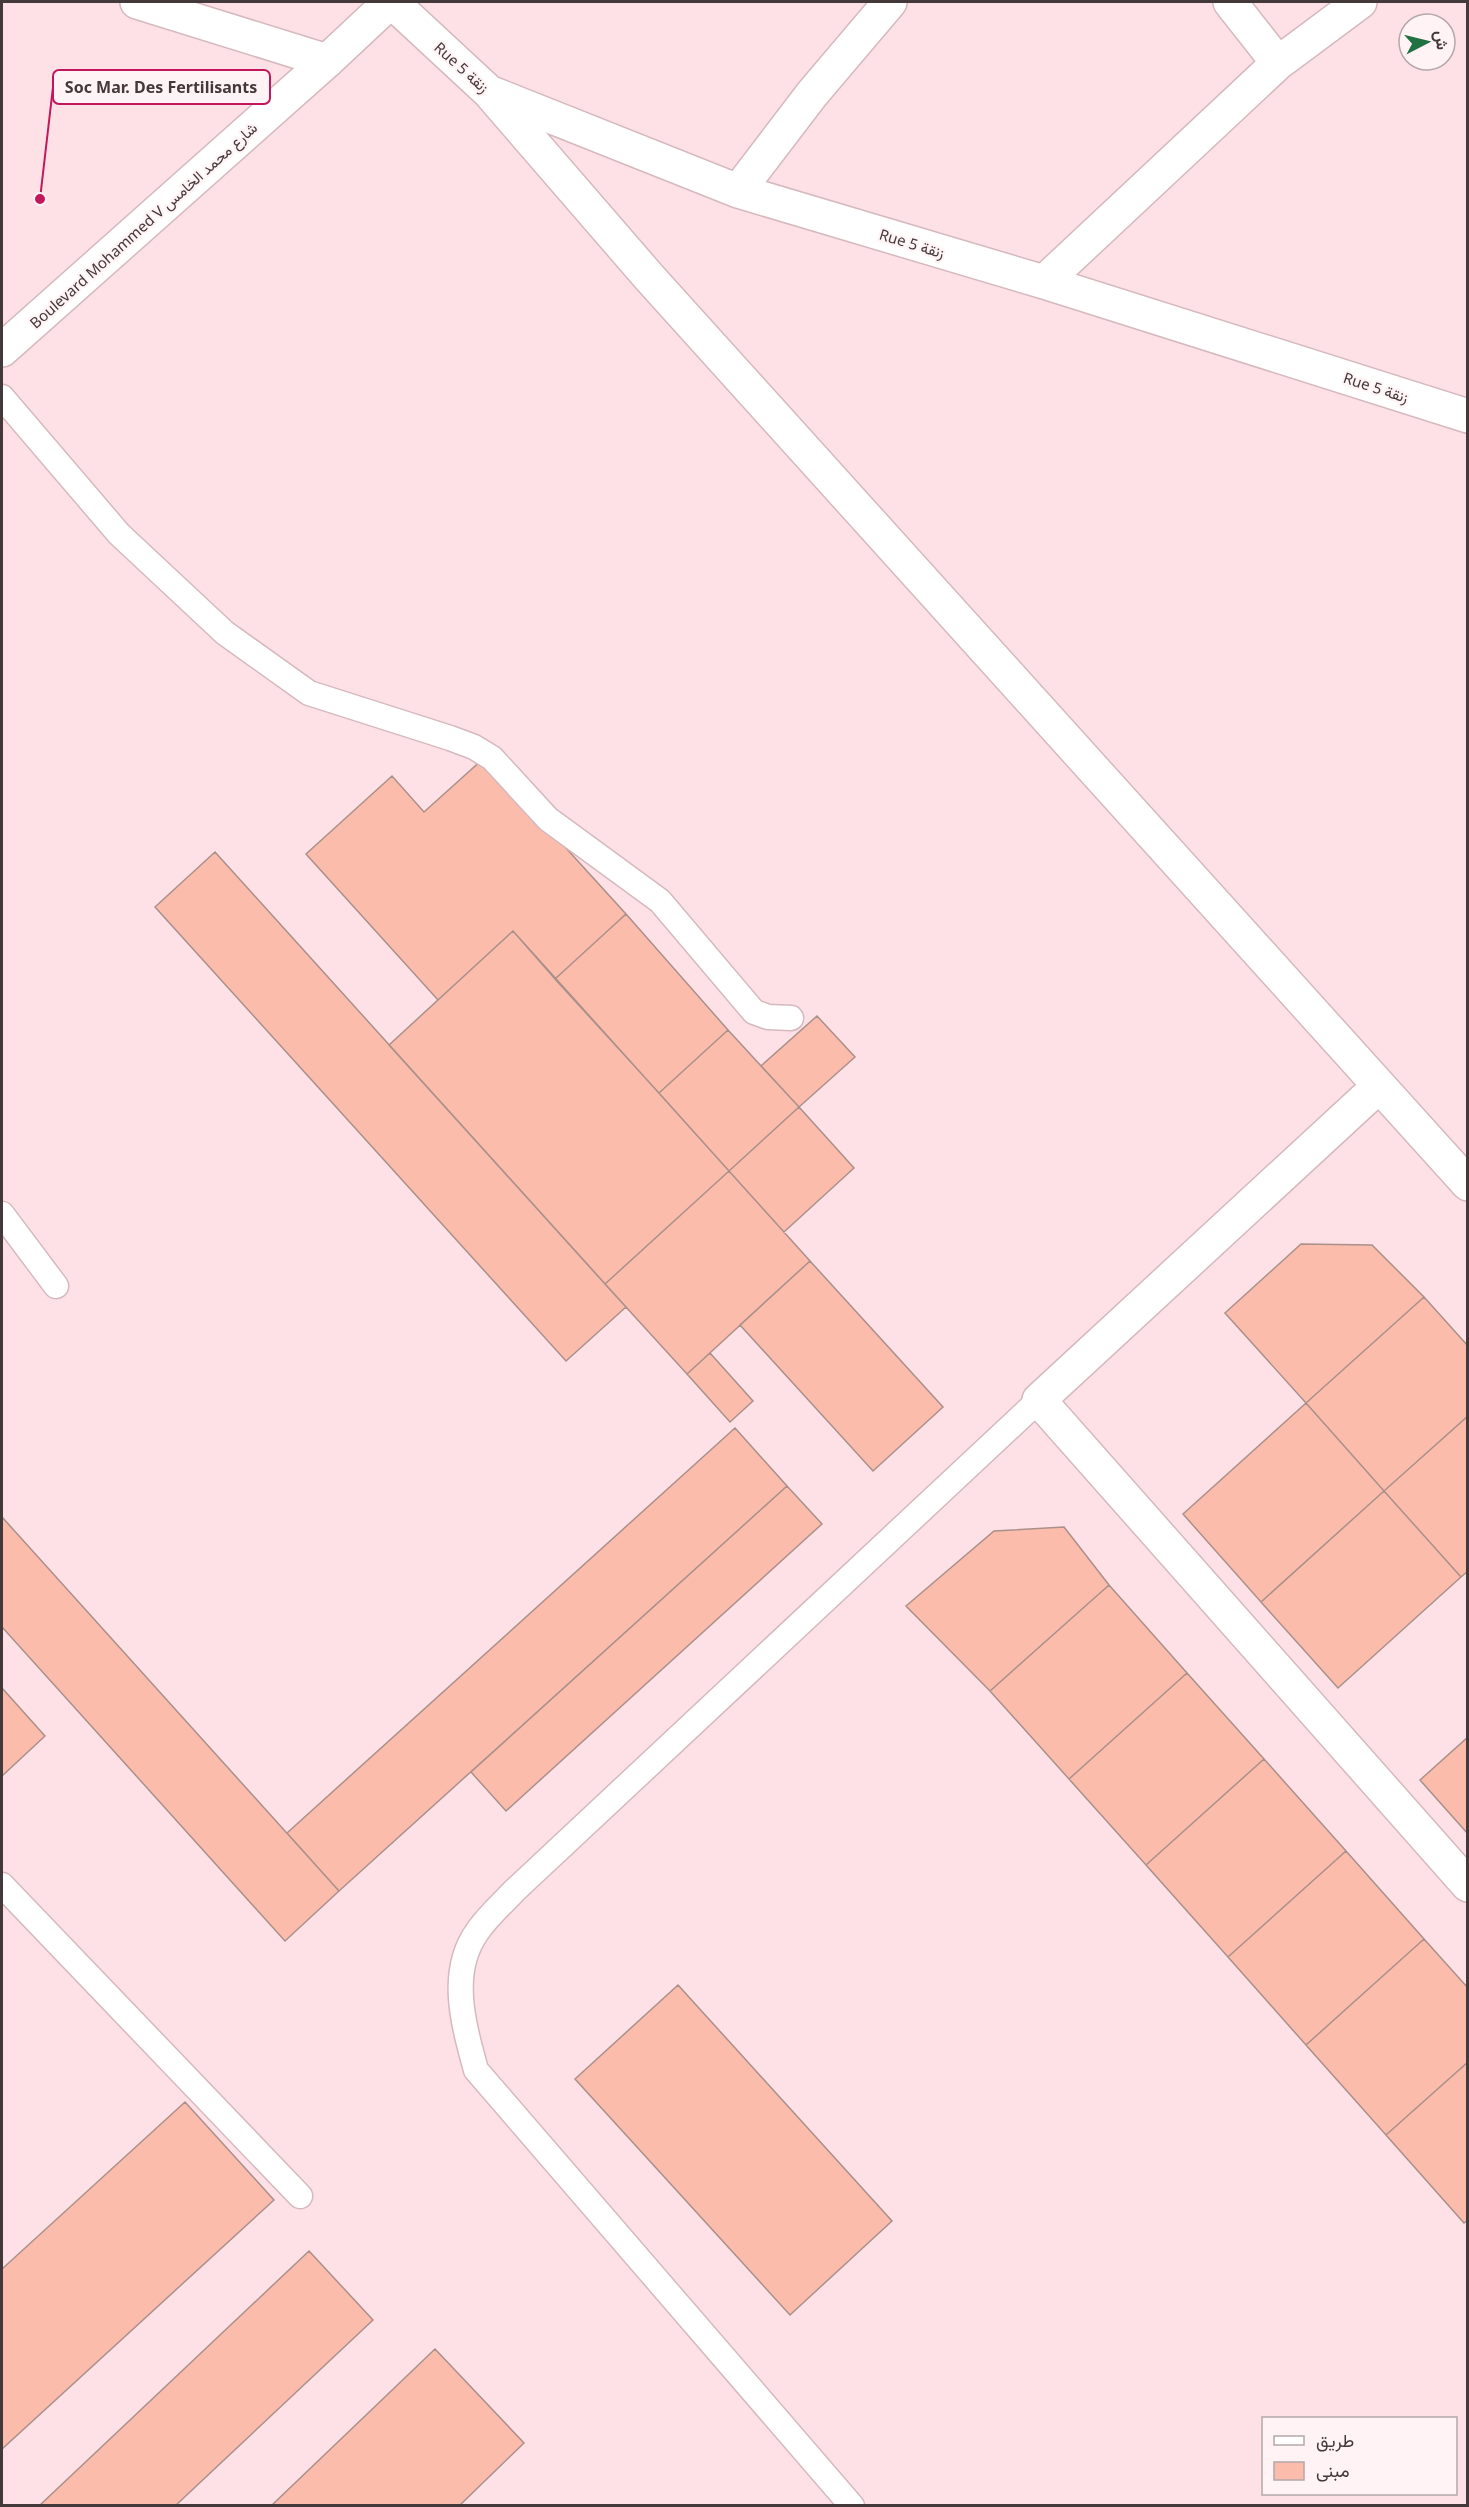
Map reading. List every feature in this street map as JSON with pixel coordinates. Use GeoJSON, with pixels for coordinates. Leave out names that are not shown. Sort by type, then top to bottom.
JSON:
{"type":"FeatureCollection","features":[{"type":"Feature","properties":{"kind":"street"},"geometry":{"type":"LineString","coordinates":[[137,2],[327,61]]}},
{"type":"Feature","properties":{"kind":"street","name":"Boulevard Mohammed V شارع محمد الخامس"},"geometry":{"type":"LineString","coordinates":[[2,350],[391,2]]}},
{"type":"Feature","properties":{"kind":"street","name":"Rue 5 زنقة"},"geometry":{"type":"LineString","coordinates":[[391,2],[489,92],[738,191],[1044,282],[1467,416]]}},
{"type":"Feature","properties":{"kind":"street"},"geometry":{"type":"LineString","coordinates":[[738,191],[812,94],[890,2]]}},
{"type":"Feature","properties":{"kind":"street"},"geometry":{"type":"LineString","coordinates":[[1230,2],[1278,63]]}},
{"type":"Feature","properties":{"kind":"street"},"geometry":{"type":"LineString","coordinates":[[1044,282],[1278,63],[1360,2]]}},
{"type":"Feature","properties":{"kind":"street"},"geometry":{"type":"LineString","coordinates":[[489,92],[664,294],[1467,1184]]}},
{"type":"Feature","properties":{"kind":"street"},"geometry":{"type":"LineString","coordinates":[[1379,1086],[1039,1400],[1467,1885]]}},
{"type":"Feature","properties":{"kind":"lane"},"geometry":{"type":"LineString","coordinates":[[2,397],[119,534],[225,633],[309,693],[458,741],[492,758],[548,819],[660,901],[754,1012],[768,1017],[791,1018]]}},
{"type":"Feature","properties":{"kind":"lane"},"geometry":{"type":"LineString","coordinates":[[2,1214],[56,1286]]}},
{"type":"Feature","properties":{"kind":"lane"},"geometry":{"type":"LineString","coordinates":[[852,2505],[476,2070],[461,2014],[462,1967],[476,1933],[514,1891],[1039,1400]]}},
{"type":"Feature","properties":{"kind":"lane"},"geometry":{"type":"LineString","coordinates":[[2,1885],[300,2196]]}},
{"type":"Feature","properties":{"kind":"building"},"geometry":{"type":"Polygon","coordinates":[[[484,758],[626,914],[555,979],[513,931],[438,1000],[306,854],[392,776],[424,812],[484,758]]]}},
{"type":"Feature","properties":{"kind":"building"},"geometry":{"type":"Polygon","coordinates":[[[215,852],[626,1307],[566,1361],[155,907],[215,852]]]}},
{"type":"Feature","properties":{"kind":"building"},"geometry":{"type":"Polygon","coordinates":[[[626,914],[728,1030],[659,1093],[555,979],[626,914]]]}},
{"type":"Feature","properties":{"kind":"building"},"geometry":{"type":"Polygon","coordinates":[[[513,931],[729,1171],[605,1284],[389,1045],[513,931]]]}},
{"type":"Feature","properties":{"kind":"building"},"geometry":{"type":"Polygon","coordinates":[[[817,1016],[855,1057],[799,1107],[761,1066],[817,1016]]]}},
{"type":"Feature","properties":{"kind":"building"},"geometry":{"type":"Polygon","coordinates":[[[728,1030],[799,1107],[729,1171],[659,1093],[728,1030]]]}},
{"type":"Feature","properties":{"kind":"building"},"geometry":{"type":"Polygon","coordinates":[[[799,1107],[854,1168],[784,1232],[729,1171],[799,1107]]]}},
{"type":"Feature","properties":{"kind":"building"},"geometry":{"type":"Polygon","coordinates":[[[729,1171],[810,1261],[687,1374],[605,1284],[729,1171]]]}},
{"type":"Feature","properties":{"kind":"building"},"geometry":{"type":"Polygon","coordinates":[[[1301,1244],[1372,1245],[1424,1297],[1306,1403],[1225,1313],[1301,1244]]]}},
{"type":"Feature","properties":{"kind":"building"},"geometry":{"type":"Polygon","coordinates":[[[810,1261],[943,1407],[873,1471],[740,1325],[810,1261]]]}},
{"type":"Feature","properties":{"kind":"building"},"geometry":{"type":"Polygon","coordinates":[[[1424,1297],[1468,1346],[1468,1416],[1384,1491],[1306,1403],[1424,1297]]]}},
{"type":"Feature","properties":{"kind":"building"},"geometry":{"type":"Polygon","coordinates":[[[710,1353],[753,1401],[730,1422],[687,1374],[710,1353]]]}},
{"type":"Feature","properties":{"kind":"building"},"geometry":{"type":"Polygon","coordinates":[[[1306,1403],[1384,1491],[1261,1602],[1183,1514],[1306,1403]]]}},
{"type":"Feature","properties":{"kind":"building"},"geometry":{"type":"Polygon","coordinates":[[[1468,1416],[1468,1571],[1461,1577],[1384,1491],[1468,1416]]]}},
{"type":"Feature","properties":{"kind":"building"},"geometry":{"type":"Polygon","coordinates":[[[735,1428],[787,1486],[339,1891],[287,1833],[735,1428]]]}},
{"type":"Feature","properties":{"kind":"building"},"geometry":{"type":"Polygon","coordinates":[[[787,1486],[822,1524],[506,1811],[471,1772],[787,1486]]]}},
{"type":"Feature","properties":{"kind":"building"},"geometry":{"type":"Polygon","coordinates":[[[1384,1491],[1461,1577],[1338,1688],[1261,1602],[1384,1491]]]}},
{"type":"Feature","properties":{"kind":"building"},"geometry":{"type":"Polygon","coordinates":[[[2,1517],[339,1891],[285,1941],[2,1627],[2,1517]]]}},
{"type":"Feature","properties":{"kind":"building"},"geometry":{"type":"Polygon","coordinates":[[[1064,1527],[1109,1585],[990,1691],[906,1606],[994,1531],[1064,1527]]]}},
{"type":"Feature","properties":{"kind":"building"},"geometry":{"type":"Polygon","coordinates":[[[1109,1585],[1187,1673],[1069,1779],[990,1691],[1109,1585]]]}},
{"type":"Feature","properties":{"kind":"building"},"geometry":{"type":"Polygon","coordinates":[[[1187,1673],[1264,1759],[1146,1865],[1069,1779],[1187,1673]]]}},
{"type":"Feature","properties":{"kind":"building"},"geometry":{"type":"Polygon","coordinates":[[[2,1688],[45,1736],[2,1776],[2,1688]]]}},
{"type":"Feature","properties":{"kind":"building"},"geometry":{"type":"Polygon","coordinates":[[[1468,1737],[1468,1834],[1420,1780],[1468,1737]]]}},
{"type":"Feature","properties":{"kind":"building"},"geometry":{"type":"Polygon","coordinates":[[[1264,1759],[1346,1851],[1228,1957],[1146,1865],[1264,1759]]]}},
{"type":"Feature","properties":{"kind":"building"},"geometry":{"type":"Polygon","coordinates":[[[1346,1851],[1424,1939],[1306,2045],[1228,1957],[1346,1851]]]}},
{"type":"Feature","properties":{"kind":"building"},"geometry":{"type":"Polygon","coordinates":[[[1424,1939],[1468,1988],[1468,2062],[1386,2135],[1306,2045],[1424,1939]]]}},
{"type":"Feature","properties":{"kind":"building"},"geometry":{"type":"Polygon","coordinates":[[[678,1985],[892,2221],[790,2315],[575,2079],[678,1985]]]}},
{"type":"Feature","properties":{"kind":"building"},"geometry":{"type":"Polygon","coordinates":[[[1468,2062],[1468,2220],[1464,2223],[1386,2135],[1468,2062]]]}},
{"type":"Feature","properties":{"kind":"building"},"geometry":{"type":"Polygon","coordinates":[[[185,2102],[274,2200],[2,2449],[2,2269],[185,2102]]]}},
{"type":"Feature","properties":{"kind":"building"},"geometry":{"type":"Polygon","coordinates":[[[309,2251],[373,2320],[175,2506],[39,2506],[309,2251]]]}},
{"type":"Feature","properties":{"kind":"building"},"geometry":{"type":"Polygon","coordinates":[[[435,2349],[524,2443],[459,2506],[271,2506],[435,2349]]]}},
{"type":"Feature","properties":{"kind":"place","name":"Soc Mar. Des Fertilisants"},"geometry":{"type":"Point","coordinates":[40,199]}}]}
